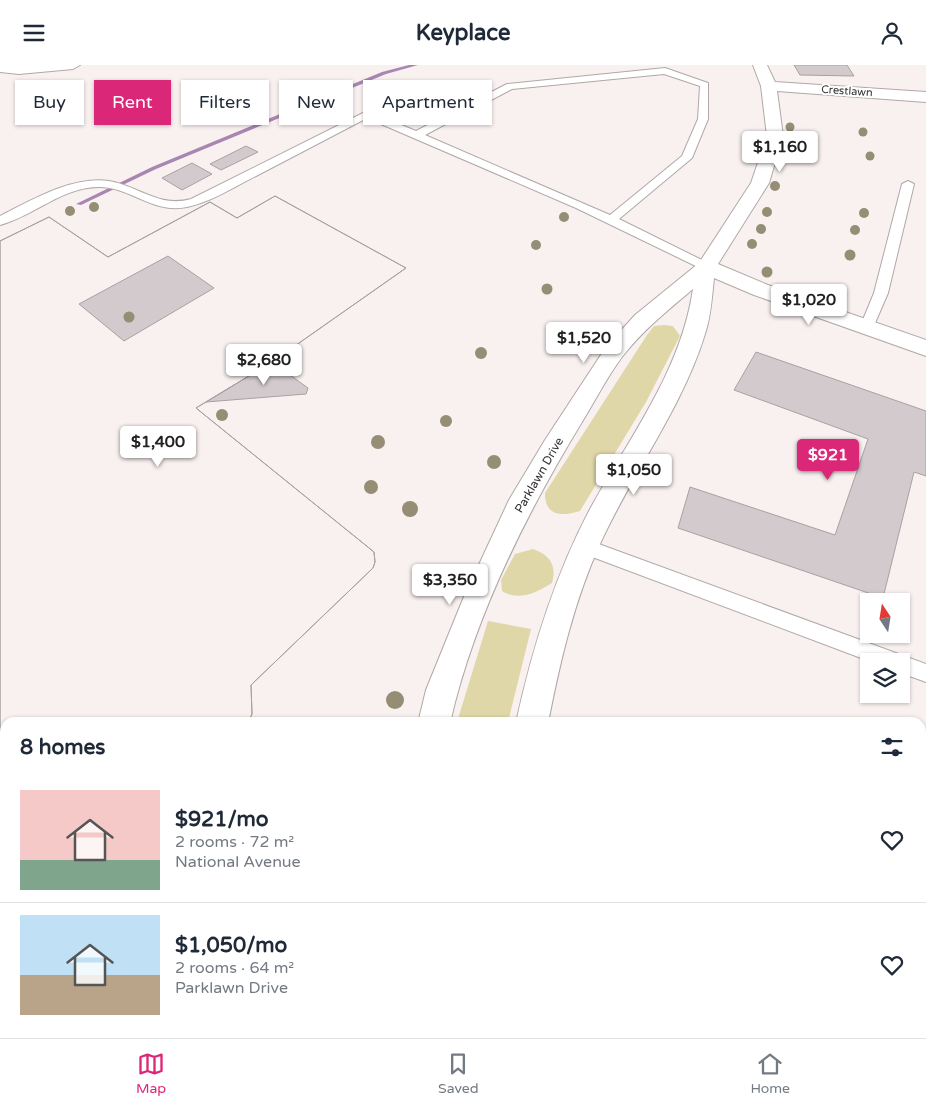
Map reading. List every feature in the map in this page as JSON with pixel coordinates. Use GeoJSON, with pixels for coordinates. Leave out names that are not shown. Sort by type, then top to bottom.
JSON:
{"type":"FeatureCollection","features":[{"type":"Feature","properties":{"kind":"street"},"geometry":{"type":"LineString","coordinates":[[0,68],[19,70],[73,65]]}},
{"type":"Feature","properties":{"kind":"street","name":"Parklawn Drive"},"geometry":{"type":"LineString","coordinates":[[435,717],[442,690],[477,599],[518,508],[554,447],[614,353],[643,320],[706,267],[760,183],[775,136],[768,86],[760,65]]}},
{"type":"Feature","properties":{"kind":"street","name":"Crestlawn"},"geometry":{"type":"LineString","coordinates":[[768,86],[926,97]]}},
{"type":"Feature","properties":{"kind":"street"},"geometry":{"type":"LineString","coordinates":[[706,267],[761,290],[926,348]]}},
{"type":"Feature","properties":{"kind":"street","name":"Parklawn Drive"},"geometry":{"type":"LineString","coordinates":[[533,717],[543,670],[558,620],[585,547],[612,493],[673,384],[693,339],[706,267]]}},
{"type":"Feature","properties":{"kind":"lane"},"geometry":{"type":"LineString","coordinates":[[417,135],[510,86],[665,71],[705,85],[703,119],[687,158],[611,219]]}},
{"type":"Feature","properties":{"kind":"lane"},"geometry":{"type":"LineString","coordinates":[[0,221],[83,185],[110,185],[151,203],[167,206],[186,203],[218,191],[367,114],[547,190],[652,238],[706,267]]}},
{"type":"Feature","properties":{"kind":"lane"},"geometry":{"type":"LineString","coordinates":[[867,327],[881,293],[908,184]]}},
{"type":"Feature","properties":{"kind":"lane"},"geometry":{"type":"LineString","coordinates":[[585,547],[872,653]]}},
{"type":"Feature","properties":{"kind":"lane"},"geometry":{"type":"LineString","coordinates":[[910,667],[926,673]]}},
{"type":"Feature","properties":{"kind":"shaded area"},"geometry":{"type":"Polygon","coordinates":[[[654,326],[673,326],[680,336],[646,402],[580,511],[567,514],[555,513],[548,506],[545,493],[647,335],[654,326]]]}},
{"type":"Feature","properties":{"kind":"shaded area"},"geometry":{"type":"Polygon","coordinates":[[[533,549],[544,554],[551,561],[554,571],[552,583],[528,595],[515,596],[502,591],[501,580],[515,554],[533,549]]]}},
{"type":"Feature","properties":{"kind":"shaded area"},"geometry":{"type":"Polygon","coordinates":[[[488,621],[531,629],[509,717],[459,717],[488,621]]]}},
{"type":"Feature","properties":{"kind":"building"},"geometry":{"type":"Polygon","coordinates":[[[794,65],[847,65],[854,76],[800,75],[794,65]]]}},
{"type":"Feature","properties":{"kind":"building"},"geometry":{"type":"Polygon","coordinates":[[[246,146],[258,152],[221,170],[210,164],[246,146]]]}},
{"type":"Feature","properties":{"kind":"building"},"geometry":{"type":"Polygon","coordinates":[[[192,163],[212,174],[182,190],[162,178],[192,163]]]}},
{"type":"Feature","properties":{"kind":"building"},"geometry":{"type":"Polygon","coordinates":[[[275,196],[406,268],[272,362],[196,408],[374,552],[375,562],[373,568],[251,685],[251,717],[0,717],[0,241],[49,217],[108,257],[210,202],[237,218],[275,196]],[[168,256],[79,304],[124,341],[214,288],[168,256]]]}},
{"type":"Feature","properties":{"kind":"building"},"geometry":{"type":"Polygon","coordinates":[[[275,196],[406,268],[272,362],[196,408],[374,552],[375,562],[373,568],[251,685],[251,717],[0,717],[0,241],[49,217],[108,257],[210,202],[237,218],[275,196]]]}},
{"type":"Feature","properties":{"kind":"building"},"geometry":{"type":"Polygon","coordinates":[[[756,352],[926,411],[926,476],[914,472],[884,593],[868,593],[678,528],[690,487],[835,535],[868,439],[734,390],[756,352]]]}},
{"type":"Feature","properties":{"kind":"building"},"geometry":{"type":"Polygon","coordinates":[[[272,362],[308,388],[306,394],[206,402],[272,362]]]}},
{"type":"Feature","properties":{"kind":"waterway"},"geometry":{"type":"LineString","coordinates":[[79,204],[154,168],[384,73],[415,65]]}}]}
